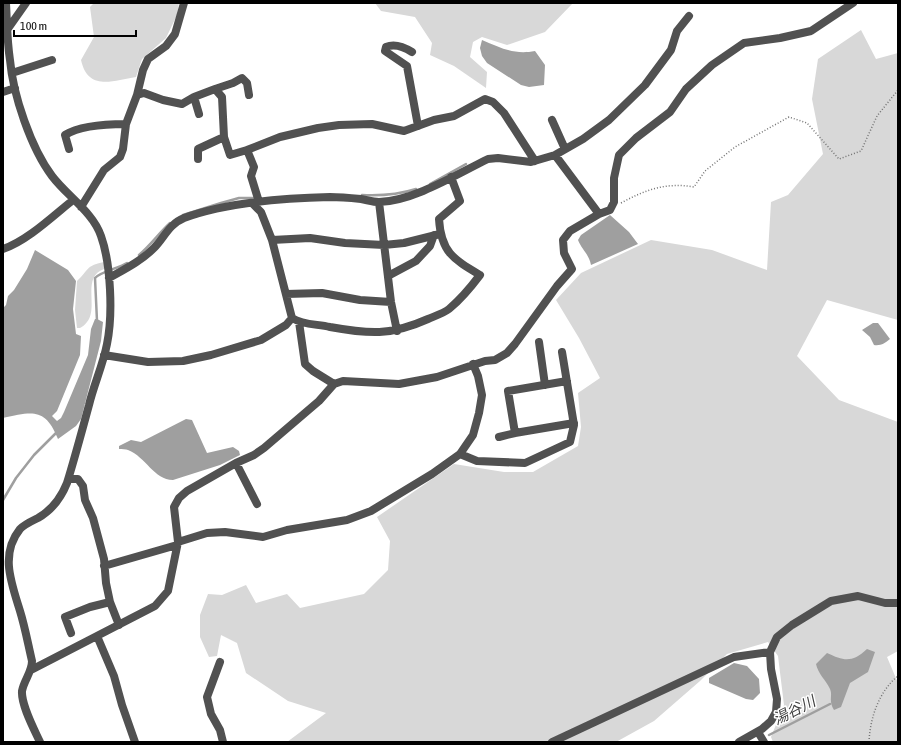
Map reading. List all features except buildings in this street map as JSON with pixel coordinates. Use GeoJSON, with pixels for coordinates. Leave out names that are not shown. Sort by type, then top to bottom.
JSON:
{"type":"FeatureCollection","features":[{"type":"Feature","properties":{"kind":"street"},"geometry":{"type":"LineString","coordinates":[[6,3],[5,15],[12,73],[15,88],[26,122],[42,160],[51,175],[81,207],[98,229],[102,237],[109,278],[109,334],[69,479],[63,492],[53,507],[46,513],[20,528],[9,541],[6,549],[5,581],[16,598],[32,661],[31,670],[22,691],[23,700],[40,742]]}},
{"type":"Feature","properties":{"kind":"street"},"geometry":{"type":"LineString","coordinates":[[8,30],[26,3]]}},
{"type":"Feature","properties":{"kind":"street"},"geometry":{"type":"LineString","coordinates":[[81,207],[104,170],[120,157],[123,149],[126,124],[143,70],[148,59],[166,46],[175,34],[184,3]]}},
{"type":"Feature","properties":{"kind":"street"},"geometry":{"type":"LineString","coordinates":[[31,670],[155,606],[168,591],[178,544],[174,507],[179,498],[187,491],[236,463],[254,455],[264,448],[319,400],[334,384],[343,381],[398,384],[437,377],[473,364],[495,360],[502,357],[515,344],[557,286],[572,269],[564,253],[563,240],[570,231],[599,214],[611,209],[614,202],[614,178],[619,155],[636,138],[670,112],[686,89],[712,65],[744,43],[780,38],[811,31],[853,3]]}},
{"type":"Feature","properties":{"kind":"street"},"geometry":{"type":"LineString","coordinates":[[109,278],[138,262],[154,248],[169,228],[181,219],[202,212],[255,203],[331,197],[379,202],[408,197],[426,190],[488,159],[498,158],[531,162],[555,155],[583,139],[609,120],[645,85],[671,50],[677,31],[689,16]]}},
{"type":"Feature","properties":{"kind":"street"},"geometry":{"type":"LineString","coordinates":[[412,52],[403,47],[391,45],[386,47],[385,51],[407,66],[418,126]]}},
{"type":"Feature","properties":{"kind":"street"},"geometry":{"type":"LineString","coordinates":[[12,73],[52,60]]}},
{"type":"Feature","properties":{"kind":"street"},"geometry":{"type":"LineString","coordinates":[[136,95],[144,93],[163,100],[182,104],[194,97],[233,83],[242,78],[247,83],[250,95]]}},
{"type":"Feature","properties":{"kind":"street"},"geometry":{"type":"LineString","coordinates":[[3,92],[15,88]]}},
{"type":"Feature","properties":{"kind":"street"},"geometry":{"type":"LineString","coordinates":[[215,89],[222,97],[224,137],[230,155],[248,150],[280,137],[318,128],[339,125],[372,124],[404,131],[434,120],[454,116],[485,99],[493,102],[504,113],[535,161]]}},
{"type":"Feature","properties":{"kind":"street"},"geometry":{"type":"LineString","coordinates":[[194,97],[199,114]]}},
{"type":"Feature","properties":{"kind":"street"},"geometry":{"type":"LineString","coordinates":[[552,120],[565,149]]}},
{"type":"Feature","properties":{"kind":"street"},"geometry":{"type":"LineString","coordinates":[[69,149],[65,135],[72,131],[109,124],[126,124]]}},
{"type":"Feature","properties":{"kind":"street"},"geometry":{"type":"LineString","coordinates":[[198,159],[198,149],[224,137]]}},
{"type":"Feature","properties":{"kind":"street"},"geometry":{"type":"LineString","coordinates":[[248,150],[254,167],[251,176],[255,203],[261,212],[272,240],[286,294],[295,320],[305,364],[312,371],[334,384]]}},
{"type":"Feature","properties":{"kind":"street"},"geometry":{"type":"LineString","coordinates":[[555,155],[599,214]]}},
{"type":"Feature","properties":{"kind":"street"},"geometry":{"type":"LineString","coordinates":[[388,276],[416,261],[430,246],[437,234],[439,218],[460,201],[451,177]]}},
{"type":"Feature","properties":{"kind":"street"},"geometry":{"type":"LineString","coordinates":[[3,249],[19,241],[73,200]]}},
{"type":"Feature","properties":{"kind":"street"},"geometry":{"type":"LineString","coordinates":[[379,202],[391,302],[397,331]]}},
{"type":"Feature","properties":{"kind":"street"},"geometry":{"type":"LineString","coordinates":[[272,240],[310,238],[344,243],[384,245],[404,243],[437,234]]}},
{"type":"Feature","properties":{"kind":"street"},"geometry":{"type":"LineString","coordinates":[[104,355],[148,362],[183,361],[211,355],[261,340],[295,320],[370,333],[397,331],[415,325],[448,310],[467,291],[480,275],[448,253],[437,234]]}},
{"type":"Feature","properties":{"kind":"street"},"geometry":{"type":"LineString","coordinates":[[286,294],[322,293],[360,300],[391,302]]}},
{"type":"Feature","properties":{"kind":"street"},"geometry":{"type":"LineString","coordinates":[[539,342],[544,385]]}},
{"type":"Feature","properties":{"kind":"street"},"geometry":{"type":"LineString","coordinates":[[460,454],[477,461],[525,463],[570,442],[574,423],[562,352]]}},
{"type":"Feature","properties":{"kind":"street"},"geometry":{"type":"LineString","coordinates":[[104,566],[178,544],[208,533],[225,532],[263,537],[287,530],[347,520],[371,511],[432,474],[460,454],[473,435],[482,395],[478,376],[473,364]]}},
{"type":"Feature","properties":{"kind":"street"},"geometry":{"type":"LineString","coordinates":[[515,433],[508,391],[567,381]]}},
{"type":"Feature","properties":{"kind":"street"},"geometry":{"type":"LineString","coordinates":[[499,437],[574,423]]}},
{"type":"Feature","properties":{"kind":"street"},"geometry":{"type":"LineString","coordinates":[[236,463],[257,504]]}},
{"type":"Feature","properties":{"kind":"street"},"geometry":{"type":"LineString","coordinates":[[69,479],[78,479],[83,486],[85,500],[93,518],[104,559],[110,602],[119,625]]}},
{"type":"Feature","properties":{"kind":"street"},"geometry":{"type":"LineString","coordinates":[[739,742],[758,732],[771,721],[776,712],[777,699],[771,669],[770,652],[777,637],[792,625],[831,601],[858,596],[885,603],[898,603]]}},
{"type":"Feature","properties":{"kind":"street"},"geometry":{"type":"LineString","coordinates":[[71,633],[66,617],[90,607],[110,602]]}},
{"type":"Feature","properties":{"kind":"street"},"geometry":{"type":"LineString","coordinates":[[97,636],[114,676],[135,742]]}},
{"type":"Feature","properties":{"kind":"street"},"geometry":{"type":"LineString","coordinates":[[552,742],[734,657],[770,652]]}},
{"type":"Feature","properties":{"kind":"street"},"geometry":{"type":"LineString","coordinates":[[220,662],[207,697],[211,714],[220,730],[223,742]]}},
{"type":"Feature","properties":{"kind":"street"},"geometry":{"type":"LineString","coordinates":[[758,732],[764,742]]}},
{"type":"Feature","properties":{"kind":"path"},"geometry":{"type":"LineString","coordinates":[[611,209],[636,195],[666,185],[683,185],[694,187],[705,171],[735,148],[789,117],[807,123],[839,160],[861,151],[877,116],[898,90]]}},
{"type":"Feature","properties":{"kind":"path"},"geometry":{"type":"LineString","coordinates":[[869,742],[870,727],[883,693],[890,682],[898,676]]}},
{"type":"Feature","properties":{"kind":"shaded area"},"geometry":{"type":"Polygon","coordinates":[[[94,3],[179,3],[177,15],[166,38],[142,59],[136,77],[102,82],[89,76],[84,70],[81,60],[94,37],[90,7],[94,3]]]}},
{"type":"Feature","properties":{"kind":"shaded area"},"geometry":{"type":"Polygon","coordinates":[[[375,3],[573,3],[545,32],[507,45],[482,37],[473,42],[470,57],[487,72],[486,88],[454,66],[430,55],[432,43],[415,17],[381,11],[375,3]]]}},
{"type":"Feature","properties":{"kind":"shaded area"},"geometry":{"type":"Polygon","coordinates":[[[861,30],[876,59],[898,53],[898,320],[827,300],[797,356],[839,400],[898,422],[898,651],[887,657],[898,683],[898,742],[773,742],[771,737],[784,705],[778,656],[768,642],[727,654],[700,681],[654,721],[616,742],[287,742],[326,713],[288,701],[246,673],[237,643],[221,635],[217,656],[209,657],[200,637],[200,615],[208,594],[222,595],[246,585],[256,603],[287,594],[300,608],[364,594],[388,570],[390,541],[377,517],[454,464],[504,472],[533,472],[578,446],[581,427],[578,393],[600,378],[579,338],[556,300],[581,273],[651,240],[712,250],[767,270],[771,202],[788,195],[823,154],[812,99],[818,59],[861,30]]]}},
{"type":"Feature","properties":{"kind":"shaded area"},"geometry":{"type":"Polygon","coordinates":[[[482,40],[514,51],[535,51],[545,65],[544,85],[529,87],[521,85],[487,63],[482,56],[480,48],[482,40]]]}},
{"type":"Feature","properties":{"kind":"shaded area"},"geometry":{"type":"Polygon","coordinates":[[[610,215],[629,232],[638,244],[591,265],[589,258],[578,240],[581,235],[610,215]]]}},
{"type":"Feature","properties":{"kind":"shaded area"},"geometry":{"type":"Polygon","coordinates":[[[35,250],[68,270],[76,281],[73,309],[76,334],[81,336],[80,355],[57,411],[52,416],[57,421],[61,418],[64,412],[88,355],[91,329],[95,319],[103,322],[101,341],[81,419],[76,426],[58,439],[48,421],[36,414],[22,414],[3,418],[3,308],[6,305],[8,296],[14,290],[27,269],[35,250]]]}},
{"type":"Feature","properties":{"kind":"shaded area"},"geometry":{"type":"Polygon","coordinates":[[[104,262],[104,269],[97,273],[93,279],[90,316],[84,325],[77,328],[75,310],[77,281],[90,267],[104,262]]]}},
{"type":"Feature","properties":{"kind":"shaded area"},"geometry":{"type":"Polygon","coordinates":[[[873,323],[878,323],[890,339],[883,344],[874,345],[870,337],[862,330],[873,323]]]}},
{"type":"Feature","properties":{"kind":"shaded area"},"geometry":{"type":"Polygon","coordinates":[[[186,419],[192,420],[207,453],[233,447],[239,451],[240,455],[220,465],[173,480],[160,476],[134,453],[119,449],[119,446],[131,440],[141,442],[186,419]]]}},
{"type":"Feature","properties":{"kind":"shaded area"},"geometry":{"type":"Polygon","coordinates":[[[867,649],[875,652],[868,672],[850,683],[841,707],[834,710],[831,703],[830,689],[818,671],[816,664],[827,653],[838,658],[852,659],[862,654],[867,649]]]}},
{"type":"Feature","properties":{"kind":"shaded area"},"geometry":{"type":"Polygon","coordinates":[[[734,663],[747,666],[759,679],[760,693],[753,700],[746,699],[709,683],[709,678],[734,663]]]}},
{"type":"Feature","properties":{"kind":"waterway"},"geometry":{"type":"LineString","coordinates":[[430,184],[466,164]]}},
{"type":"Feature","properties":{"kind":"waterway"},"geometry":{"type":"LineString","coordinates":[[362,195],[389,195],[416,189]]}},
{"type":"Feature","properties":{"kind":"waterway"},"geometry":{"type":"LineString","coordinates":[[183,215],[239,198],[255,198]]}},
{"type":"Feature","properties":{"kind":"waterway"},"geometry":{"type":"LineString","coordinates":[[139,255],[170,223]]}},
{"type":"Feature","properties":{"kind":"waterway"},"geometry":{"type":"LineString","coordinates":[[97,321],[95,278],[127,263]]}},
{"type":"Feature","properties":{"kind":"waterway"},"geometry":{"type":"LineString","coordinates":[[3,500],[16,478],[34,455],[58,431]]}},
{"type":"Feature","properties":{"kind":"waterway","name":"湯谷川"},"geometry":{"type":"LineString","coordinates":[[769,735],[830,704]]}}]}
